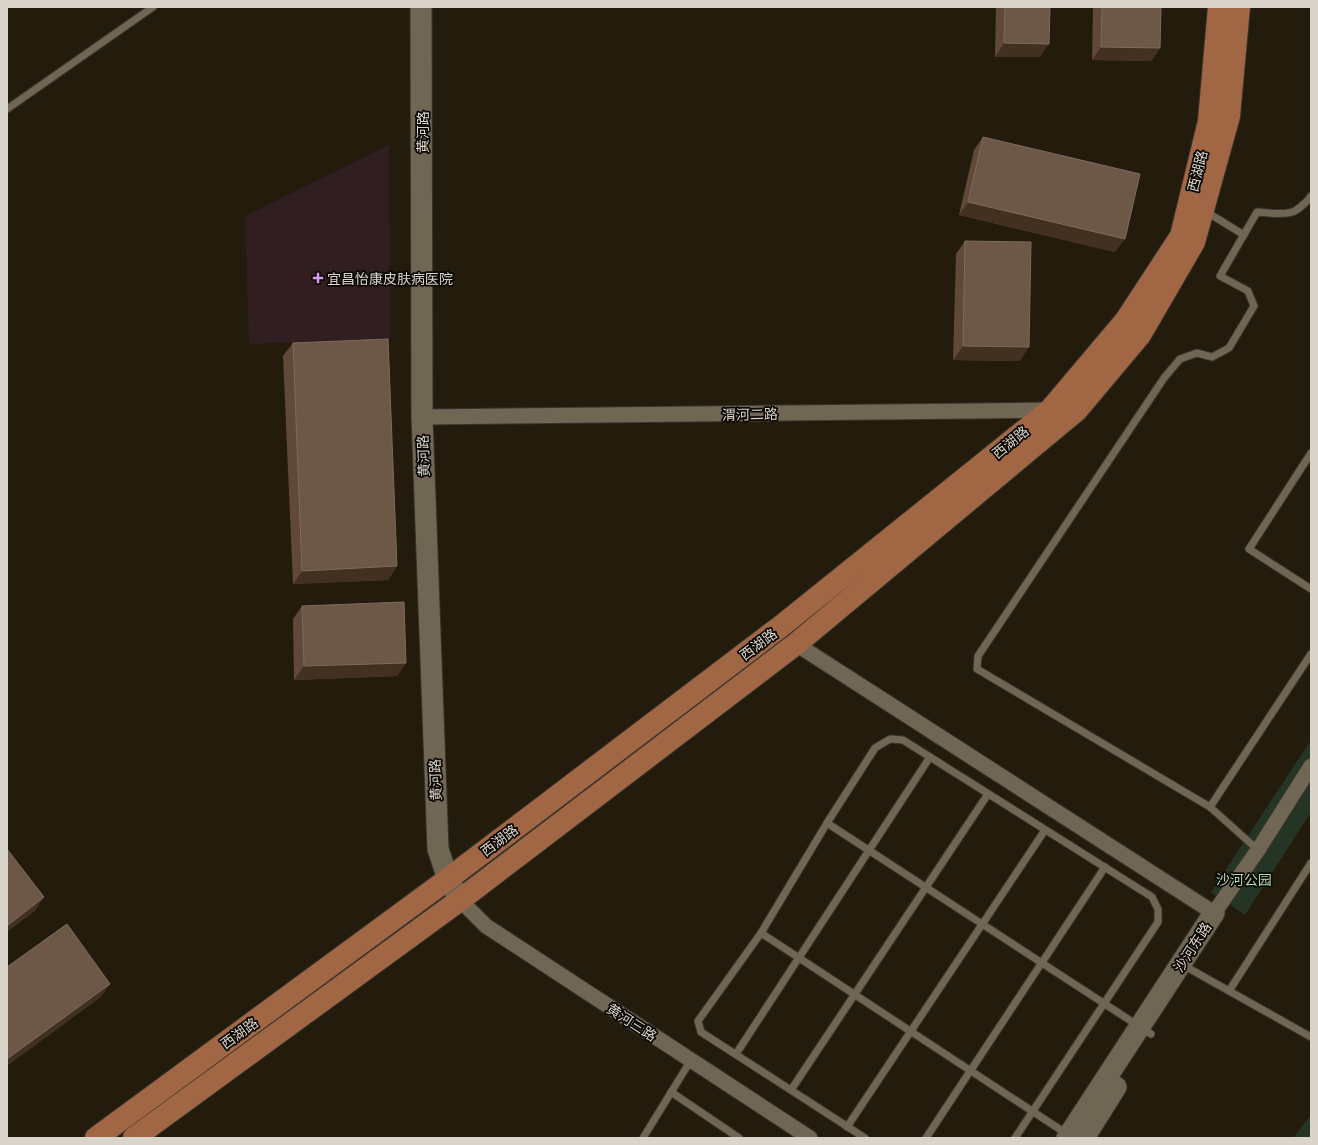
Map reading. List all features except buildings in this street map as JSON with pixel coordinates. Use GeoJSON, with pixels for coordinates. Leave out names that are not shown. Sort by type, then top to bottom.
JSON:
{"type":"FeatureCollection","features":[{"type":"Feature","properties":{"kind":"main road","name":"黄河路"},"geometry":{"type":"LineString","coordinates":[[421,7],[422,418],[438,849],[448,879],[460,900]]}},
{"type":"Feature","properties":{"kind":"main road","name":"西湖路"},"geometry":{"type":"LineString","coordinates":[[134,1138],[460,900],[796,644],[1077,410],[1140,335],[1194,242],[1196,206],[1209,121],[1218,7]]}},
{"type":"Feature","properties":{"kind":"main road","name":"西湖路"},"geometry":{"type":"LineString","coordinates":[[96,1138],[448,879],[780,627],[1050,410],[1126,320],[1181,236],[1196,206],[1229,116],[1239,7]]}},
{"type":"Feature","properties":{"kind":"main road","name":"沙河东路"},"geometry":{"type":"LineString","coordinates":[[1145,1030],[1181,990],[1214,913]]}},
{"type":"Feature","properties":{"kind":"main road","name":"沙河东路"},"geometry":{"type":"LineString","coordinates":[[1073,1137],[1145,1030],[1214,913]]}},
{"type":"Feature","properties":{"kind":"street","name":"渭河二路"},"geometry":{"type":"LineString","coordinates":[[422,418],[1077,410]]}},
{"type":"Feature","properties":{"kind":"street"},"geometry":{"type":"LineString","coordinates":[[796,644],[1214,913],[1258,850],[1311,766]]}},
{"type":"Feature","properties":{"kind":"street","name":"黄河三路"},"geometry":{"type":"LineString","coordinates":[[460,900],[486,926],[810,1138]]}},
{"type":"Feature","properties":{"kind":"lane"},"geometry":{"type":"LineString","coordinates":[[7,109],[153,7]]}},
{"type":"Feature","properties":{"kind":"lane"},"geometry":{"type":"LineString","coordinates":[[1258,850],[1210,807],[977,669],[978,656],[1164,378],[1180,359],[1197,353],[1212,357],[1229,348],[1254,306],[1248,291],[1220,276],[1257,212],[1274,214],[1293,212],[1311,196]]}},
{"type":"Feature","properties":{"kind":"lane"},"geometry":{"type":"LineString","coordinates":[[1196,206],[1244,235]]}},
{"type":"Feature","properties":{"kind":"lane"},"geometry":{"type":"LineString","coordinates":[[1311,453],[1249,549],[1311,589]]}},
{"type":"Feature","properties":{"kind":"lane"},"geometry":{"type":"LineString","coordinates":[[1210,807],[1311,654]]}},
{"type":"Feature","properties":{"kind":"lane"},"geometry":{"type":"LineString","coordinates":[[865,1138],[702,1032],[698,1021],[761,933],[827,823],[875,748],[890,739],[903,740],[1105,867],[1152,897],[1158,909],[1158,922],[1014,1138]]}},
{"type":"Feature","properties":{"kind":"lane"},"geometry":{"type":"LineString","coordinates":[[736,1054],[930,757]]}},
{"type":"Feature","properties":{"kind":"lane"},"geometry":{"type":"LineString","coordinates":[[791,1090],[988,794]]}},
{"type":"Feature","properties":{"kind":"lane"},"geometry":{"type":"LineString","coordinates":[[827,823],[1145,1030]]}},
{"type":"Feature","properties":{"kind":"lane"},"geometry":{"type":"LineString","coordinates":[[847,1126],[1046,830]]}},
{"type":"Feature","properties":{"kind":"lane"},"geometry":{"type":"LineString","coordinates":[[1229,991],[1311,863]]}},
{"type":"Feature","properties":{"kind":"lane"},"geometry":{"type":"LineString","coordinates":[[926,1138],[1105,867]]}},
{"type":"Feature","properties":{"kind":"lane"},"geometry":{"type":"LineString","coordinates":[[761,933],[1073,1137]]}},
{"type":"Feature","properties":{"kind":"lane"},"geometry":{"type":"LineString","coordinates":[[1190,969],[1311,1037]]}},
{"type":"Feature","properties":{"kind":"lane"},"geometry":{"type":"LineString","coordinates":[[643,1138],[691,1060]]}},
{"type":"Feature","properties":{"kind":"lane"},"geometry":{"type":"LineString","coordinates":[[671,1092],[737,1137]]}},
{"type":"Feature","properties":{"kind":"shaded area","name":"宜昌怡康皮肤病医院"},"geometry":{"type":"Polygon","coordinates":[[[389,145],[390,340],[249,344],[245,216],[389,145]]]}},
{"type":"Feature","properties":{"kind":"green space","name":"沙河公园"},"geometry":{"type":"Polygon","coordinates":[[[1311,740],[1311,812],[1245,915],[1211,892],[1311,740]]]}},
{"type":"Feature","properties":{"kind":"green space"},"geometry":{"type":"Polygon","coordinates":[[[1311,1115],[1311,1138],[1293,1138],[1311,1115]]]}},
{"type":"Feature","properties":{"kind":"place","name":"宜昌怡康皮肤病医院"},"geometry":{"type":"Point","coordinates":[318,278]}}]}
